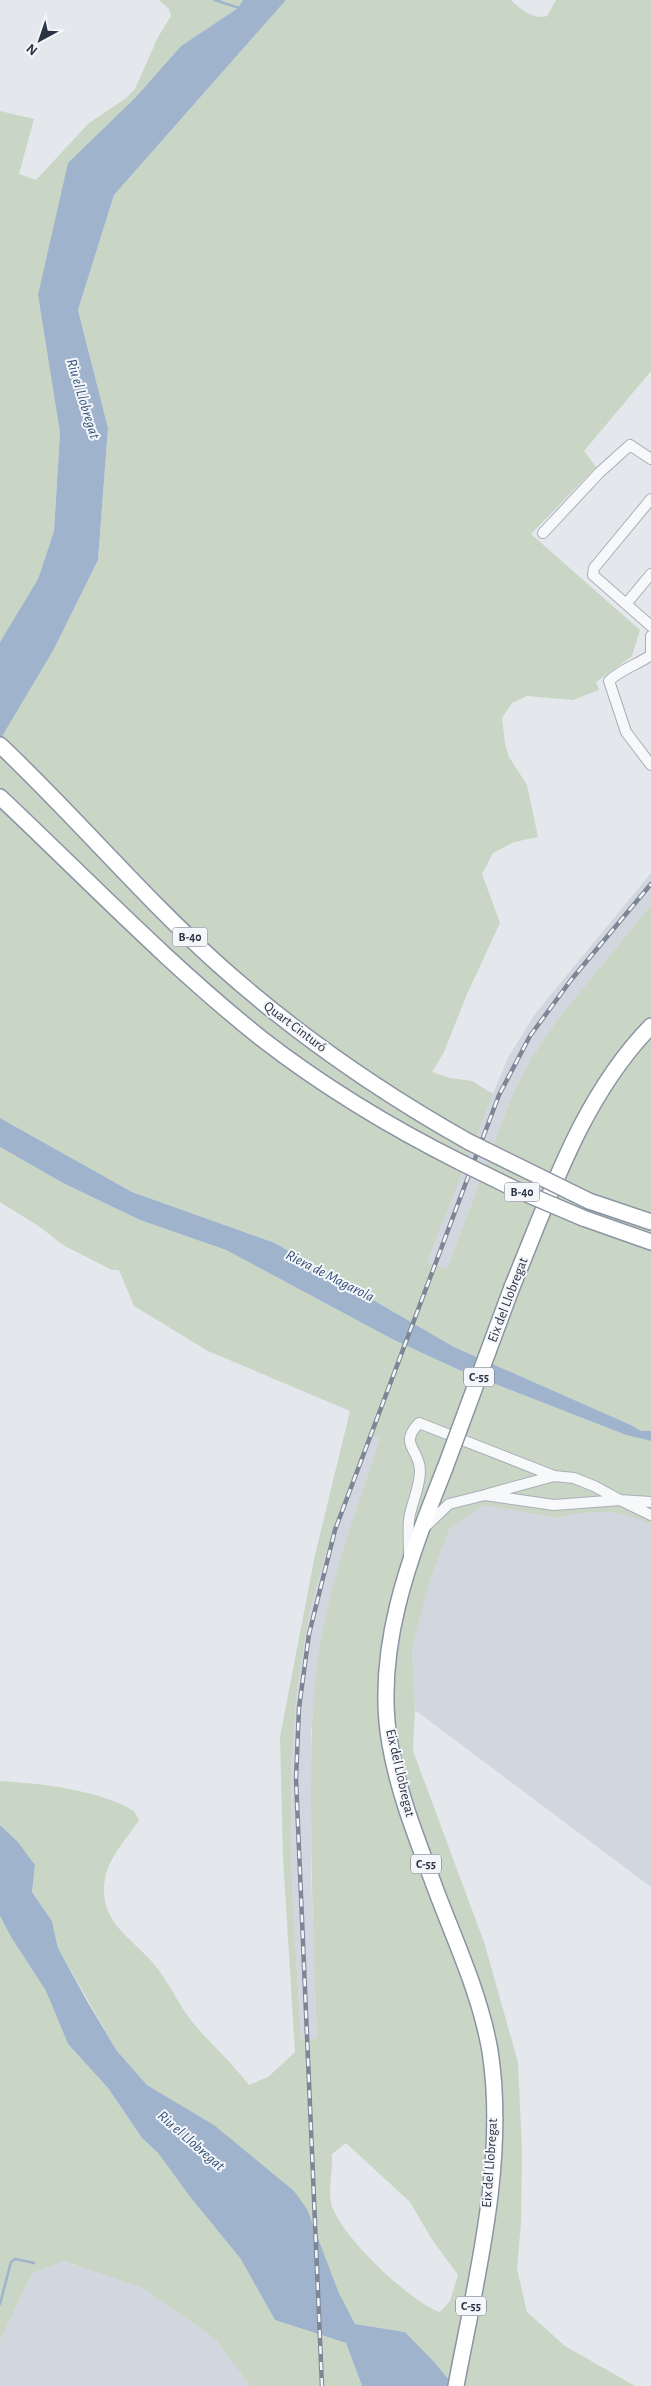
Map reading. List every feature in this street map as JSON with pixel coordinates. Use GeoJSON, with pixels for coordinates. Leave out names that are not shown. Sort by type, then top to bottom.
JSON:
{"type":"FeatureCollection","features":[{"type":"Feature","properties":{"kind":"highway","name":"Quart Cinturó"},"geometry":{"type":"LineString","coordinates":[[0,745],[218,964],[277,1016],[402,1104],[469,1142],[589,1201],[651,1222]]}},
{"type":"Feature","properties":{"kind":"highway","name":"Quart Cinturó"},"geometry":{"type":"LineString","coordinates":[[0,797],[146,938],[229,1012],[293,1062],[393,1127],[462,1163],[515,1189],[583,1218],[651,1242]]}},
{"type":"Feature","properties":{"kind":"highway","name":"Eix del Llobregat"},"geometry":{"type":"LineString","coordinates":[[456,2386],[485,2225],[491,2179],[494,2111],[490,2050],[478,2001],[408,1812],[390,1744],[386,1696],[388,1649],[409,1569],[435,1492],[512,1287],[569,1149],[619,1062],[651,1026]]}},
{"type":"Feature","properties":{"kind":"highway","name":"Eix del Llobregat"},"geometry":{"type":"LineString","coordinates":[[600,1095],[651,1037]]}},
{"type":"Feature","properties":{"kind":"street"},"geometry":{"type":"LineString","coordinates":[[543,533],[599,473],[630,445],[651,459]]}},
{"type":"Feature","properties":{"kind":"street"},"geometry":{"type":"LineString","coordinates":[[651,499],[594,568],[593,575],[651,626]]}},
{"type":"Feature","properties":{"kind":"street"},"geometry":{"type":"LineString","coordinates":[[626,604],[651,574]]}},
{"type":"Feature","properties":{"kind":"street"},"geometry":{"type":"LineString","coordinates":[[651,636],[651,653],[638,665],[618,672],[609,681],[626,732],[651,765]]}},
{"type":"Feature","properties":{"kind":"street"},"geometry":{"type":"LineString","coordinates":[[409,1569],[409,1520],[419,1482],[420,1469],[409,1442],[410,1432],[419,1423],[554,1476],[581,1481],[651,1515]]}},
{"type":"Feature","properties":{"kind":"street"},"geometry":{"type":"LineString","coordinates":[[422,1530],[449,1504],[554,1476]]}},
{"type":"Feature","properties":{"kind":"street"},"geometry":{"type":"LineString","coordinates":[[409,1520],[435,1492],[449,1504]]}},
{"type":"Feature","properties":{"kind":"street"},"geometry":{"type":"LineString","coordinates":[[485,1495],[554,1505],[620,1500],[651,1502]]}},
{"type":"Feature","properties":{"kind":"shaded area"},"geometry":{"type":"Polygon","coordinates":[[[651,873],[651,905],[557,1020],[530,1060],[511,1098],[447,1269],[427,1262],[478,1128],[509,1056],[535,1014],[651,873]]]}},
{"type":"Feature","properties":{"kind":"shaded area"},"geometry":{"type":"Polygon","coordinates":[[[367,1434],[380,1439],[355,1512],[328,1608],[317,1667],[311,1733],[311,1873],[317,2038],[301,2040],[292,1887],[291,1769],[297,1689],[309,1615],[324,1560],[367,1434]]]}},
{"type":"Feature","properties":{"kind":"shaded area"},"geometry":{"type":"Polygon","coordinates":[[[484,1505],[557,1518],[584,1513],[608,1512],[629,1516],[651,1524],[651,1887],[415,1710],[412,1650],[430,1580],[449,1530],[484,1505]]]}},
{"type":"Feature","properties":{"kind":"shaded area"},"geometry":{"type":"Polygon","coordinates":[[[62,2261],[143,2288],[215,2339],[250,2386],[0,2386],[0,2341],[32,2273],[62,2261]]]}},
{"type":"Feature","properties":{"kind":"green space"},"geometry":{"type":"Polygon","coordinates":[[[159,0],[243,0],[238,8],[181,46],[135,98],[38,295],[60,433],[54,531],[38,579],[0,642],[0,111],[34,119],[19,174],[36,180],[89,123],[125,99],[135,89],[158,37],[171,16],[169,9],[159,0]]]}},
{"type":"Feature","properties":{"kind":"green space"},"geometry":{"type":"Polygon","coordinates":[[[286,0],[511,0],[527,13],[542,17],[547,16],[556,0],[651,0],[651,371],[584,451],[596,467],[531,534],[640,630],[632,656],[596,682],[599,690],[573,700],[527,696],[512,703],[502,718],[505,744],[509,757],[527,785],[538,837],[514,842],[493,853],[482,874],[500,923],[467,994],[444,1052],[432,1072],[450,1078],[472,1081],[493,1094],[427,1262],[447,1269],[511,1098],[530,1060],[557,1020],[651,905],[651,1431],[641,1431],[454,1347],[275,1243],[132,1192],[0,1118],[0,740],[54,649],[98,560],[108,428],[78,310],[114,195],[286,0]]]}},
{"type":"Feature","properties":{"kind":"green space"},"geometry":{"type":"Polygon","coordinates":[[[0,1147],[63,1183],[140,1220],[226,1250],[394,1340],[457,1369],[626,1435],[651,1441],[651,1524],[629,1516],[608,1512],[584,1513],[557,1518],[484,1505],[449,1530],[430,1580],[412,1650],[415,1710],[413,1751],[484,1942],[518,2062],[522,2151],[521,2222],[517,2269],[527,2312],[565,2346],[635,2386],[454,2386],[405,2332],[355,2324],[338,2291],[214,2125],[147,2085],[117,2051],[58,1948],[52,1921],[32,1892],[35,1865],[18,1842],[0,1825],[0,1781],[69,1789],[103,1797],[134,1811],[139,1820],[111,1861],[105,1880],[105,1902],[114,1922],[153,1963],[193,2023],[249,2085],[268,2077],[295,2052],[283,1858],[280,1737],[315,1555],[350,1411],[208,1351],[134,1306],[119,1270],[112,1270],[63,1245],[40,1227],[0,1202],[0,1147]],[[368,1434],[324,1560],[309,1615],[297,1689],[291,1769],[292,1887],[301,2040],[317,2038],[311,1830],[311,1767],[315,1685],[321,1639],[334,1581],[351,1523],[380,1439],[368,1434]],[[346,2143],[332,2154],[330,2197],[337,2216],[347,2232],[377,2266],[412,2296],[440,2312],[450,2301],[458,2275],[431,2238],[410,2202],[346,2143]]]}},
{"type":"Feature","properties":{"kind":"green space"},"geometry":{"type":"Polygon","coordinates":[[[0,1916],[11,1937],[46,1991],[68,2044],[108,2088],[142,2138],[158,2153],[191,2198],[240,2258],[275,2320],[346,2343],[362,2386],[250,2386],[215,2339],[143,2288],[63,2261],[32,2273],[0,2341],[0,1916]]]}},
{"type":"Feature","properties":{"kind":"water","name":"Riu el Llobregat"},"geometry":{"type":"Polygon","coordinates":[[[243,0],[286,0],[114,195],[78,310],[108,428],[98,560],[54,649],[0,740],[0,642],[38,579],[54,531],[60,433],[38,295],[68,163],[135,98],[181,46],[238,8],[243,0]]]}},
{"type":"Feature","properties":{"kind":"water","name":"Riera de Magarola"},"geometry":{"type":"Polygon","coordinates":[[[0,1118],[132,1192],[275,1243],[454,1347],[641,1431],[651,1431],[651,1441],[626,1435],[457,1369],[394,1340],[226,1250],[140,1220],[63,1183],[0,1147],[0,1118]]]}},
{"type":"Feature","properties":{"kind":"water","name":"Riu el Llobregat"},"geometry":{"type":"Polygon","coordinates":[[[0,1825],[18,1842],[35,1865],[32,1892],[52,1921],[58,1948],[117,2051],[147,2085],[214,2125],[294,2191],[307,2209],[338,2291],[355,2324],[405,2332],[454,2386],[362,2386],[346,2343],[275,2320],[240,2258],[191,2198],[158,2153],[142,2138],[108,2088],[68,2044],[46,1991],[11,1937],[0,1916],[0,1825]]]}},
{"type":"Feature","properties":{"kind":"waterway"},"geometry":{"type":"LineString","coordinates":[[215,0],[239,8]]}},
{"type":"Feature","properties":{"kind":"waterway"},"geometry":{"type":"LineString","coordinates":[[0,2304],[11,2262],[15,2259],[34,2263]]}},
{"type":"Feature","properties":{"kind":"railway"},"geometry":{"type":"LineString","coordinates":[[322,2386],[296,1779],[299,1708],[309,1634],[335,1530],[499,1095],[530,1036],[571,980],[651,884]]}}]}
